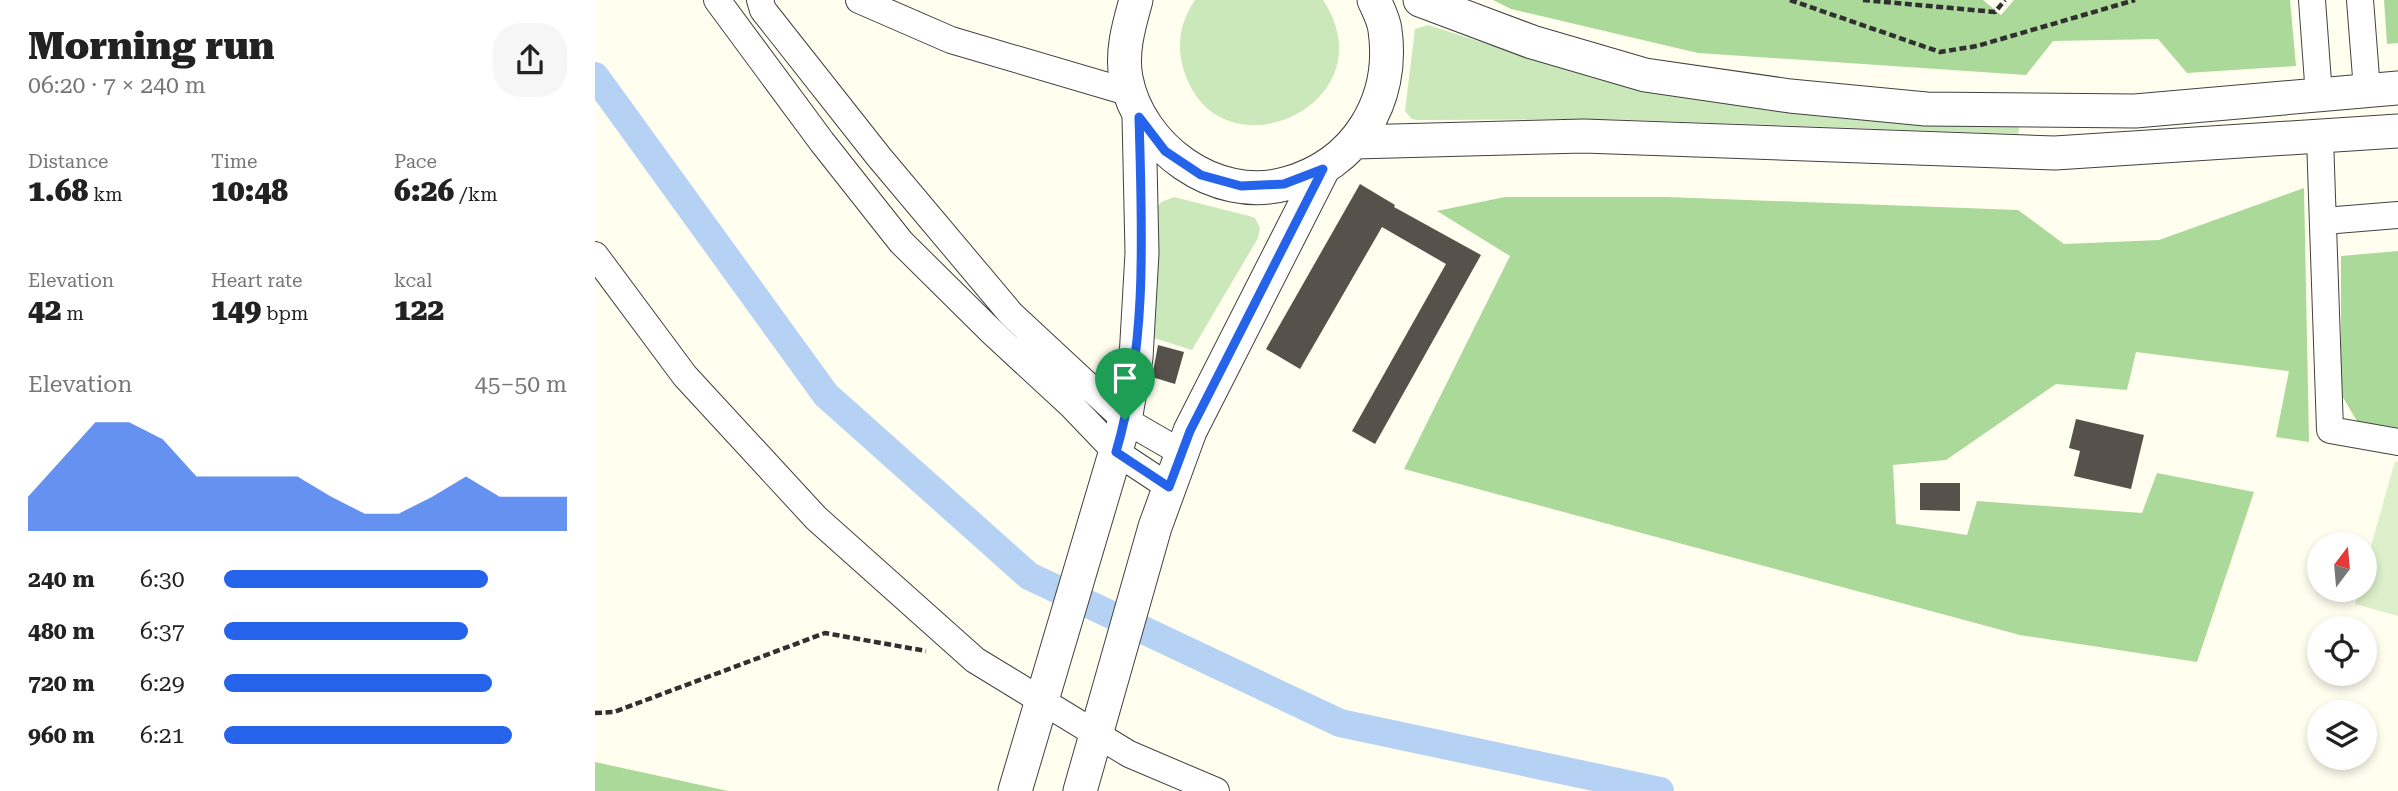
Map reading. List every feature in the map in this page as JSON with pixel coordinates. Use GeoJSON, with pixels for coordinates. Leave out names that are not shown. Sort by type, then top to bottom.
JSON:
{"type":"FeatureCollection","features":[{"type":"Feature","properties":{"kind":"street"},"geometry":{"type":"LineString","coordinates":[[717,0],[822,142],[901,242],[1072,406],[1116,452],[1169,487]]}},
{"type":"Feature","properties":{"kind":"street"},"geometry":{"type":"LineString","coordinates":[[760,0],[764,10],[879,157],[1011,314],[1125,420],[1182,453]]}},
{"type":"Feature","properties":{"kind":"street"},"geometry":{"type":"LineString","coordinates":[[859,0],[951,40],[1135,105]]}},
{"type":"Feature","properties":{"kind":"street"},"geometry":{"type":"LineString","coordinates":[[1136,0],[1126,36],[1126,78],[1135,105],[1165,151],[1201,175],[1241,186],[1284,184],[1323,169],[1355,142],[1377,108],[1387,69],[1385,28],[1374,0]]}},
{"type":"Feature","properties":{"kind":"street"},"geometry":{"type":"LineString","coordinates":[[1420,0],[1532,42],[1645,75],[1790,96],[1926,109],[2135,111],[2382,89],[2360,0]]}},
{"type":"Feature","properties":{"kind":"street"},"geometry":{"type":"LineString","coordinates":[[2312,0],[2319,96]]}},
{"type":"Feature","properties":{"kind":"street"},"geometry":{"type":"LineString","coordinates":[[1015,791],[1125,420],[1136,358],[1142,253],[1135,105]]}},
{"type":"Feature","properties":{"kind":"street"},"geometry":{"type":"LineString","coordinates":[[1355,142],[1584,136],[2055,152],[2321,138],[2398,131]]}},
{"type":"Feature","properties":{"kind":"street"},"geometry":{"type":"LineString","coordinates":[[2321,138],[2330,430],[2398,442]]}},
{"type":"Feature","properties":{"kind":"street"},"geometry":{"type":"LineString","coordinates":[[1080,791],[1155,527],[1182,453],[1259,292],[1323,169]]}},
{"type":"Feature","properties":{"kind":"street"},"geometry":{"type":"LineString","coordinates":[[2324,221],[2398,215]]}},
{"type":"Feature","properties":{"kind":"street"},"geometry":{"type":"LineString","coordinates":[[595,255],[685,376],[816,518],[975,660],[1045,692],[1099,724],[1129,754],[1216,791]]}},
{"type":"Feature","properties":{"kind":"path"},"geometry":{"type":"LineString","coordinates":[[1790,0],[1940,52],[1977,46],[2135,0]]}},
{"type":"Feature","properties":{"kind":"path"},"geometry":{"type":"LineString","coordinates":[[1863,0],[1995,12],[2005,0]]}},
{"type":"Feature","properties":{"kind":"path"},"geometry":{"type":"LineString","coordinates":[[595,713],[614,712],[825,633],[975,660]]}},
{"type":"Feature","properties":{"kind":"green space"},"geometry":{"type":"Polygon","coordinates":[[[1195,0],[1323,0],[1338,37],[1335,71],[1319,97],[1293,116],[1262,125],[1230,121],[1203,104],[1184,71],[1180,52],[1183,26],[1195,0]]]}},
{"type":"Feature","properties":{"kind":"green space"},"geometry":{"type":"Polygon","coordinates":[[[1493,0],[1983,0],[2001,15],[2014,0],[2290,0],[2296,66],[2187,73],[2158,39],[2053,41],[2026,75],[1698,53],[1511,9],[1493,0]]]}},
{"type":"Feature","properties":{"kind":"green space"},"geometry":{"type":"Polygon","coordinates":[[[2384,0],[2398,0],[2398,43],[2387,44],[2384,0]]]}},
{"type":"Feature","properties":{"kind":"green space"},"geometry":{"type":"Polygon","coordinates":[[[1428,25],[1597,79],[1732,102],[2020,125],[2018,134],[1605,119],[1412,119],[1405,111],[1415,29],[1428,25]]]}},
{"type":"Feature","properties":{"kind":"green space"},"geometry":{"type":"Polygon","coordinates":[[[2304,188],[2309,442],[2276,437],[2289,371],[2136,352],[2127,390],[2056,384],[1946,460],[1893,465],[1896,524],[1967,535],[1977,501],[2142,513],[2157,473],[2254,492],[2197,662],[2020,635],[1404,469],[1510,256],[1437,211],[1505,197],[1667,197],[2018,210],[2064,244],[2159,240],[2304,188]]]}},
{"type":"Feature","properties":{"kind":"green space"},"geometry":{"type":"Polygon","coordinates":[[[1174,197],[1255,218],[1260,228],[1258,238],[1192,350],[1154,338],[1152,215],[1161,202],[1174,197]]]}},
{"type":"Feature","properties":{"kind":"green space"},"geometry":{"type":"Polygon","coordinates":[[[2398,251],[2398,434],[2361,428],[2341,394],[2341,256],[2398,251]]]}},
{"type":"Feature","properties":{"kind":"green space"},"geometry":{"type":"Polygon","coordinates":[[[2395,461],[2398,462],[2398,616],[2355,604],[2377,602],[2375,532],[2395,461]]]}},
{"type":"Feature","properties":{"kind":"green space"},"geometry":{"type":"Polygon","coordinates":[[[595,762],[728,791],[595,791],[595,762]]]}},
{"type":"Feature","properties":{"kind":"building"},"geometry":{"type":"Polygon","coordinates":[[[1360,184],[1395,205],[1394,207],[1481,255],[1375,444],[1352,431],[1446,264],[1382,227],[1300,369],[1266,349],[1360,184]]]}},
{"type":"Feature","properties":{"kind":"building"},"geometry":{"type":"Polygon","coordinates":[[[1158,345],[1184,352],[1175,384],[1152,377],[1158,345]]]}},
{"type":"Feature","properties":{"kind":"building"},"geometry":{"type":"Polygon","coordinates":[[[2076,419],[2144,435],[2131,489],[2074,476],[2080,451],[2069,448],[2076,419]]]}},
{"type":"Feature","properties":{"kind":"building"},"geometry":{"type":"Polygon","coordinates":[[[1920,483],[1960,483],[1960,511],[1920,510],[1920,483]]]}},
{"type":"Feature","properties":{"kind":"waterway"},"geometry":{"type":"LineString","coordinates":[[595,76],[826,395],[1029,576],[1340,723],[1660,791]]}},
{"type":"Feature","properties":{"kind":"route"},"geometry":{"type":"LineString","coordinates":[[1139,117],[1165,151],[1201,175],[1241,186],[1284,184],[1323,169],[1190,431],[1169,487],[1116,452],[1125,420],[1136,358],[1142,253],[1139,117]]}}]}
